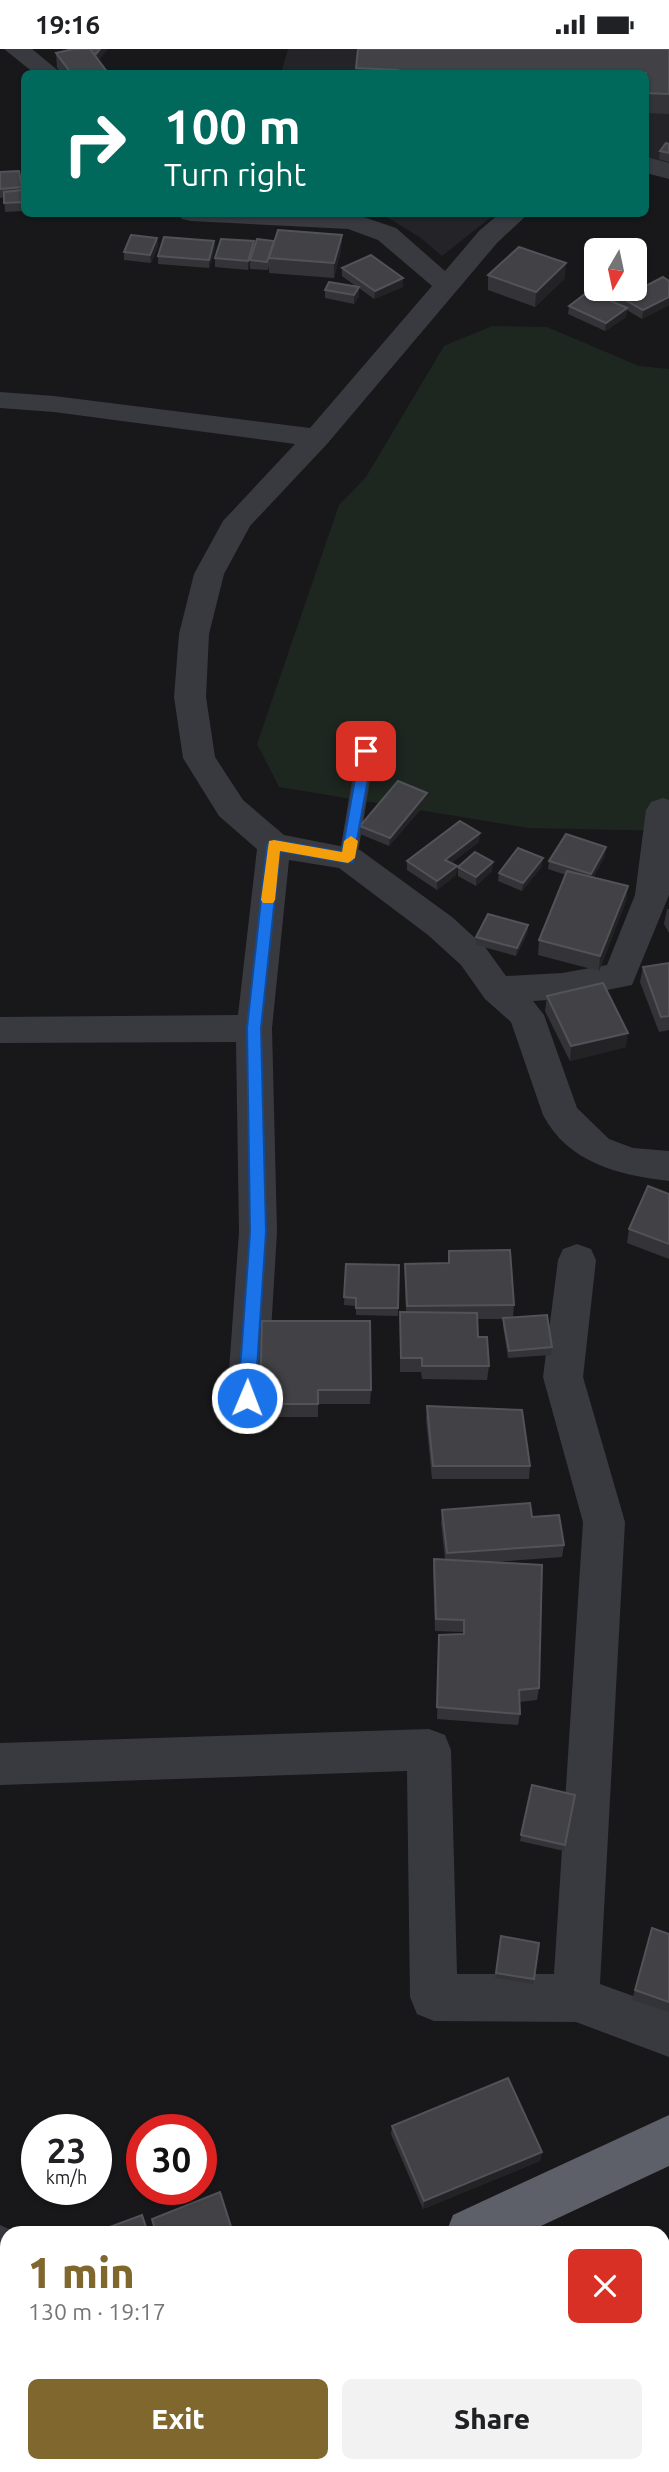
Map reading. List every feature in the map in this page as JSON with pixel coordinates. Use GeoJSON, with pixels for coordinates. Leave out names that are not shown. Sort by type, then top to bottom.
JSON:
{"type":"FeatureCollection","features":[{"type":"Feature","properties":{"kind":"highway"},"geometry":{"type":"LineString","coordinates":[[486,2226],[669,2140]]}},
{"type":"Feature","properties":{"kind":"street"},"geometry":{"type":"LineString","coordinates":[[16,49],[45,70]]}},
{"type":"Feature","properties":{"kind":"street"},"geometry":{"type":"LineString","coordinates":[[649,166],[669,171]]}},
{"type":"Feature","properties":{"kind":"street"},"geometry":{"type":"LineString","coordinates":[[271,217],[351,221],[387,234],[446,285]]}},
{"type":"Feature","properties":{"kind":"street"},"geometry":{"type":"LineString","coordinates":[[511,217],[488,237],[317,438],[239,521],[209,574],[194,634],[190,697],[199,758],[231,809],[274,845],[348,858],[440,926],[473,956],[497,990],[526,1014],[561,1115],[596,1149],[630,1162],[669,1166]]}},
{"type":"Feature","properties":{"kind":"street"},"geometry":{"type":"LineString","coordinates":[[0,400],[54,404],[317,438]]}},
{"type":"Feature","properties":{"kind":"street"},"geometry":{"type":"LineString","coordinates":[[497,990],[562,986],[620,976],[652,895],[663,810]]}},
{"type":"Feature","properties":{"kind":"street"},"geometry":{"type":"LineString","coordinates":[[247,1398],[258,1232],[254,1028],[274,845]]}},
{"type":"Feature","properties":{"kind":"street"},"geometry":{"type":"LineString","coordinates":[[0,1030],[254,1028]]}},
{"type":"Feature","properties":{"kind":"street"},"geometry":{"type":"LineString","coordinates":[[576,1998],[604,1522],[563,1377],[577,1260]]}},
{"type":"Feature","properties":{"kind":"street"},"geometry":{"type":"LineString","coordinates":[[0,1764],[429,1750],[434,1997],[576,1998],[669,2033]]}},
{"type":"Feature","properties":{"kind":"lane"},"geometry":{"type":"LineString","coordinates":[[348,858],[366,751]]}},
{"type":"Feature","properties":{"kind":"shaded area"},"geometry":{"type":"Polygon","coordinates":[[[288,49],[669,49],[669,174],[649,168],[649,70],[282,70],[288,49]]]}},
{"type":"Feature","properties":{"kind":"shaded area"},"geometry":{"type":"Polygon","coordinates":[[[387,217],[491,217],[442,256],[421,238],[387,217]]]}},
{"type":"Feature","properties":{"kind":"shaded area"},"geometry":{"type":"Polygon","coordinates":[[[492,326],[547,327],[639,366],[669,369],[669,831],[529,828],[279,787],[257,744],[339,505],[366,477],[444,346],[492,326]]]}},
{"type":"Feature","properties":{"kind":"building"},"geometry":{"type":"Polygon","coordinates":[[[90,49],[106,70],[69,70],[56,53],[90,49]]]}},
{"type":"Feature","properties":{"kind":"building"},"geometry":{"type":"Polygon","coordinates":[[[358,49],[669,49],[669,94],[649,93],[649,70],[356,68],[358,49]]]}},
{"type":"Feature","properties":{"kind":"building"},"geometry":{"type":"Polygon","coordinates":[[[666,143],[669,144],[669,153],[660,151],[666,143]]]}},
{"type":"Feature","properties":{"kind":"building"},"geometry":{"type":"Polygon","coordinates":[[[19,171],[21,187],[0,189],[0,172],[19,171]]]}},
{"type":"Feature","properties":{"kind":"building"},"geometry":{"type":"Polygon","coordinates":[[[21,190],[21,202],[4,203],[4,192],[21,190]]]}},
{"type":"Feature","properties":{"kind":"building"},"geometry":{"type":"Polygon","coordinates":[[[278,230],[342,235],[334,263],[269,258],[278,230]]]}},
{"type":"Feature","properties":{"kind":"building"},"geometry":{"type":"Polygon","coordinates":[[[131,235],[157,238],[150,255],[124,252],[131,235]]]}},
{"type":"Feature","properties":{"kind":"building"},"geometry":{"type":"Polygon","coordinates":[[[164,237],[214,241],[209,260],[158,256],[164,237]]]}},
{"type":"Feature","properties":{"kind":"building"},"geometry":{"type":"Polygon","coordinates":[[[221,239],[254,241],[248,261],[215,258],[221,239]]]}},
{"type":"Feature","properties":{"kind":"building"},"geometry":{"type":"Polygon","coordinates":[[[257,239],[274,241],[267,262],[250,260],[257,239]]]}},
{"type":"Feature","properties":{"kind":"building"},"geometry":{"type":"Polygon","coordinates":[[[519,247],[566,263],[536,292],[488,275],[519,247]]]}},
{"type":"Feature","properties":{"kind":"building"},"geometry":{"type":"Polygon","coordinates":[[[371,255],[403,278],[375,291],[342,268],[371,255]]]}},
{"type":"Feature","properties":{"kind":"building"},"geometry":{"type":"Polygon","coordinates":[[[663,277],[669,281],[669,297],[643,310],[627,301],[648,301],[648,285],[663,277]]]}},
{"type":"Feature","properties":{"kind":"building"},"geometry":{"type":"Polygon","coordinates":[[[329,282],[359,287],[354,295],[325,290],[329,282]]]}},
{"type":"Feature","properties":{"kind":"building"},"geometry":{"type":"Polygon","coordinates":[[[584,295],[584,301],[611,301],[627,308],[606,323],[569,306],[584,295]]]}},
{"type":"Feature","properties":{"kind":"building"},"geometry":{"type":"Polygon","coordinates":[[[398,781],[427,793],[390,838],[360,826],[398,781]]]}},
{"type":"Feature","properties":{"kind":"building"},"geometry":{"type":"Polygon","coordinates":[[[460,821],[480,833],[445,860],[457,866],[437,881],[407,861],[460,821]]]}},
{"type":"Feature","properties":{"kind":"building"},"geometry":{"type":"Polygon","coordinates":[[[566,834],[606,847],[591,874],[549,861],[566,834]]]}},
{"type":"Feature","properties":{"kind":"building"},"geometry":{"type":"Polygon","coordinates":[[[518,848],[543,858],[523,883],[499,873],[518,848]]]}},
{"type":"Feature","properties":{"kind":"building"},"geometry":{"type":"Polygon","coordinates":[[[475,852],[493,862],[476,877],[458,867],[475,852]]]}},
{"type":"Feature","properties":{"kind":"building"},"geometry":{"type":"Polygon","coordinates":[[[567,871],[628,886],[600,956],[539,940],[567,871]]]}},
{"type":"Feature","properties":{"kind":"building"},"geometry":{"type":"Polygon","coordinates":[[[488,914],[528,925],[517,948],[476,937],[488,914]]]}},
{"type":"Feature","properties":{"kind":"building"},"geometry":{"type":"Polygon","coordinates":[[[669,963],[669,1016],[661,1017],[643,967],[669,963]]]}},
{"type":"Feature","properties":{"kind":"building"},"geometry":{"type":"Polygon","coordinates":[[[603,983],[628,1033],[571,1046],[547,996],[603,983]]]}},
{"type":"Feature","properties":{"kind":"building"},"geometry":{"type":"Polygon","coordinates":[[[648,1186],[669,1194],[669,1244],[629,1229],[648,1186]]]}},
{"type":"Feature","properties":{"kind":"building"},"geometry":{"type":"Polygon","coordinates":[[[510,1250],[514,1305],[407,1306],[405,1264],[449,1263],[449,1251],[510,1250]]]}},
{"type":"Feature","properties":{"kind":"building"},"geometry":{"type":"Polygon","coordinates":[[[346,1264],[399,1265],[398,1308],[356,1308],[356,1298],[344,1297],[346,1264]]]}},
{"type":"Feature","properties":{"kind":"building"},"geometry":{"type":"Polygon","coordinates":[[[400,1312],[477,1313],[478,1337],[487,1337],[489,1366],[422,1366],[422,1358],[401,1358],[400,1312]]]}},
{"type":"Feature","properties":{"kind":"building"},"geometry":{"type":"Polygon","coordinates":[[[547,1315],[552,1347],[509,1351],[503,1318],[547,1315]]]}},
{"type":"Feature","properties":{"kind":"building"},"geometry":{"type":"Polygon","coordinates":[[[262,1321],[370,1321],[371,1390],[318,1390],[318,1404],[260,1404],[262,1321]]]}},
{"type":"Feature","properties":{"kind":"building"},"geometry":{"type":"Polygon","coordinates":[[[427,1406],[522,1410],[530,1466],[433,1466],[427,1406]]]}},
{"type":"Feature","properties":{"kind":"building"},"geometry":{"type":"Polygon","coordinates":[[[530,1503],[532,1517],[559,1515],[564,1545],[447,1553],[442,1510],[530,1503]]]}},
{"type":"Feature","properties":{"kind":"building"},"geometry":{"type":"Polygon","coordinates":[[[434,1559],[542,1565],[539,1688],[519,1690],[520,1714],[437,1707],[439,1635],[464,1634],[464,1620],[436,1619],[434,1559]]]}},
{"type":"Feature","properties":{"kind":"building"},"geometry":{"type":"Polygon","coordinates":[[[532,1785],[575,1795],[565,1845],[521,1835],[532,1785]]]}},
{"type":"Feature","properties":{"kind":"building"},"geometry":{"type":"Polygon","coordinates":[[[652,1928],[669,1934],[669,2002],[635,1990],[652,1928]]]}},
{"type":"Feature","properties":{"kind":"building"},"geometry":{"type":"Polygon","coordinates":[[[501,1936],[539,1943],[534,1979],[496,1973],[501,1936]]]}},
{"type":"Feature","properties":{"kind":"building"},"geometry":{"type":"Polygon","coordinates":[[[508,2078],[542,2152],[424,2201],[392,2126],[508,2078]]]}},
{"type":"Feature","properties":{"kind":"building"},"geometry":{"type":"Polygon","coordinates":[[[220,2192],[231,2226],[154,2226],[152,2219],[187,2205],[217,2205],[217,2193],[220,2192]]]}},
{"type":"Feature","properties":{"kind":"building"},"geometry":{"type":"Polygon","coordinates":[[[142,2215],[146,2226],[112,2226],[142,2215]]]}},
{"type":"Feature","properties":{"kind":"slow traffic"},"geometry":{"type":"LineString","coordinates":[[268,900],[274,845],[348,858],[351,841]]}},
{"type":"Feature","properties":{"kind":"route"},"geometry":{"type":"LineString","coordinates":[[247,1398],[258,1232],[254,1028],[274,845],[348,858],[366,751]]}}]}
